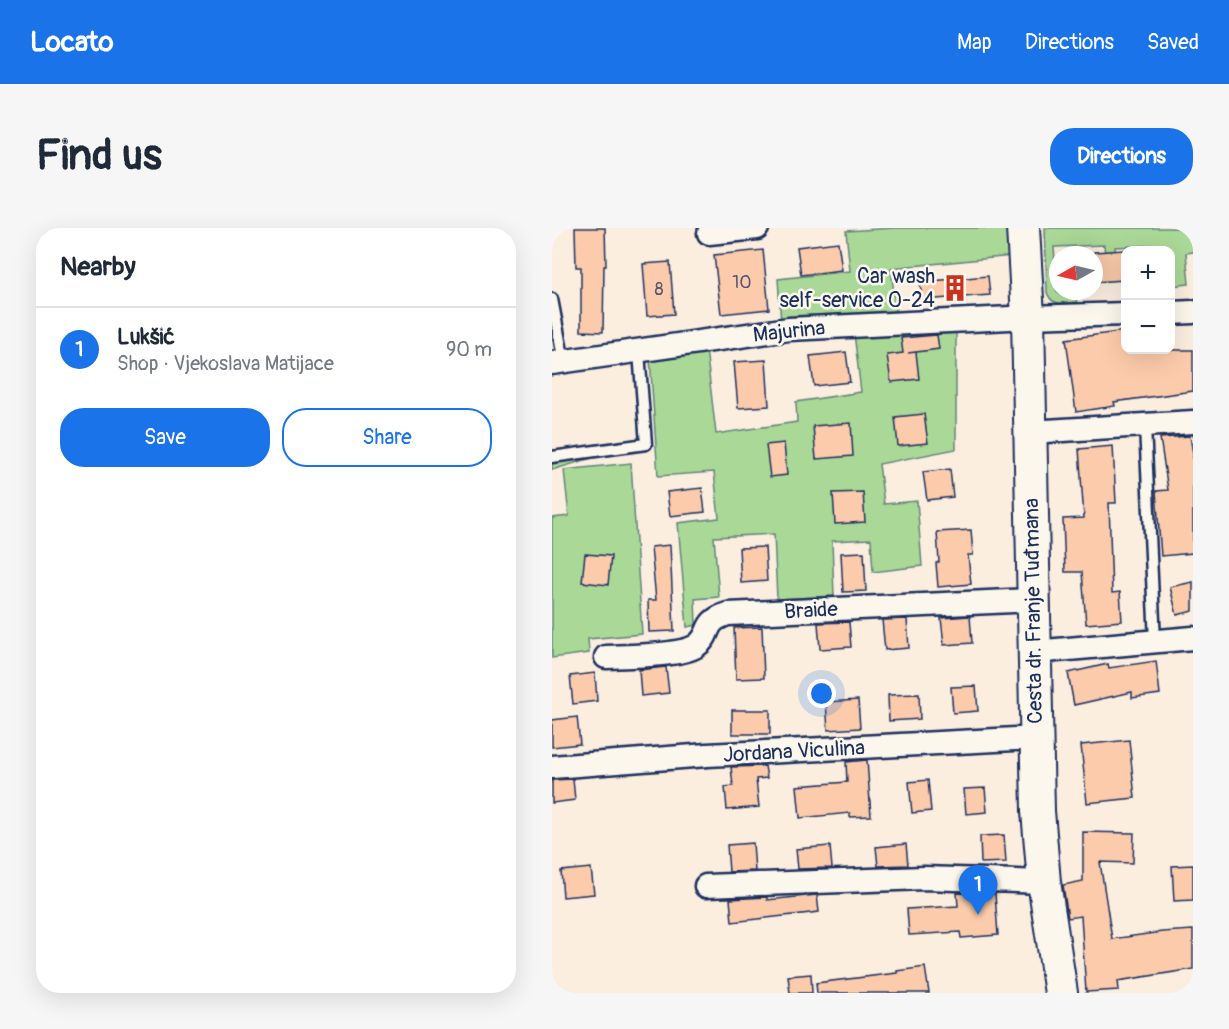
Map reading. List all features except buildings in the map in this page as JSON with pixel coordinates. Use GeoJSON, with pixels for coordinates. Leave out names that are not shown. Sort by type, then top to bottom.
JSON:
{"type":"FeatureCollection","features":[{"type":"Feature","properties":{"kind":"main road","name":"Cesta dr. Franje Tuđmana"},"geometry":{"type":"LineString","coordinates":[[1023,228],[1028,317],[1038,811],[1044,882],[1061,993]]}},
{"type":"Feature","properties":{"kind":"street"},"geometry":{"type":"LineString","coordinates":[[709,232],[757,228]]}},
{"type":"Feature","properties":{"kind":"street"},"geometry":{"type":"LineString","coordinates":[[1175,313],[1193,312]]}},
{"type":"Feature","properties":{"kind":"street","name":"Majurina"},"geometry":{"type":"LineString","coordinates":[[558,363],[789,329],[1121,314]]}},
{"type":"Feature","properties":{"kind":"street"},"geometry":{"type":"LineString","coordinates":[[1030,432],[1193,422]]}},
{"type":"Feature","properties":{"kind":"street","name":"Braide"},"geometry":{"type":"LineString","coordinates":[[606,657],[680,651],[696,645],[716,617],[728,614],[1033,600]]}},
{"type":"Feature","properties":{"kind":"street"},"geometry":{"type":"LineString","coordinates":[[1034,652],[1193,638]]}},
{"type":"Feature","properties":{"kind":"street","name":"Jordana Viculina"},"geometry":{"type":"LineString","coordinates":[[552,767],[707,755],[1036,738]]}},
{"type":"Feature","properties":{"kind":"street"},"geometry":{"type":"LineString","coordinates":[[706,886],[924,878],[1044,882]]}},
{"type":"Feature","properties":{"kind":"lane"},"geometry":{"type":"LineString","coordinates":[[552,299],[558,363]]}},
{"type":"Feature","properties":{"kind":"lane"},"geometry":{"type":"LineString","coordinates":[[552,457],[646,444],[639,352]]}},
{"type":"Feature","properties":{"kind":"lane"},"geometry":{"type":"LineString","coordinates":[[1145,426],[1155,642]]}},
{"type":"Feature","properties":{"kind":"green space"},"geometry":{"type":"Polygon","coordinates":[[[895,228],[1010,228],[1012,256],[891,268],[896,311],[781,323],[778,279],[850,271],[846,231],[895,228]]]}},
{"type":"Feature","properties":{"kind":"green space"},"geometry":{"type":"Polygon","coordinates":[[[1045,228],[1193,228],[1193,252],[1186,253],[1189,284],[1175,286],[1175,246],[1115,247],[1117,278],[1107,279],[1104,245],[1049,246],[1049,297],[1045,228]]]}},
{"type":"Feature","properties":{"kind":"green space"},"geometry":{"type":"Polygon","coordinates":[[[1052,300],[1077,300],[1077,302],[1063,303],[1052,300]]]}},
{"type":"Feature","properties":{"kind":"green space"},"geometry":{"type":"Polygon","coordinates":[[[956,329],[956,449],[879,464],[884,504],[917,501],[922,566],[873,572],[871,539],[832,541],[834,596],[777,599],[774,534],[714,537],[719,597],[695,599],[696,625],[687,627],[678,523],[719,518],[714,472],[658,476],[650,358],[706,349],[716,434],[797,422],[796,402],[861,392],[854,333],[956,329]]]}},
{"type":"Feature","properties":{"kind":"green space"},"geometry":{"type":"Polygon","coordinates":[[[628,447],[552,470],[552,460],[628,447]]]}},
{"type":"Feature","properties":{"kind":"green space"},"geometry":{"type":"Polygon","coordinates":[[[631,463],[642,634],[588,639],[589,653],[552,658],[552,518],[569,516],[564,470],[631,463]]]}},
{"type":"Feature","properties":{"kind":"place","name":"Car wash self-service 0-24"},"geometry":{"type":"Point","coordinates":[955,288]}},
{"type":"Feature","properties":{"kind":"place","name":"Lukšić"},"geometry":{"type":"Point","coordinates":[978,915]}}]}
